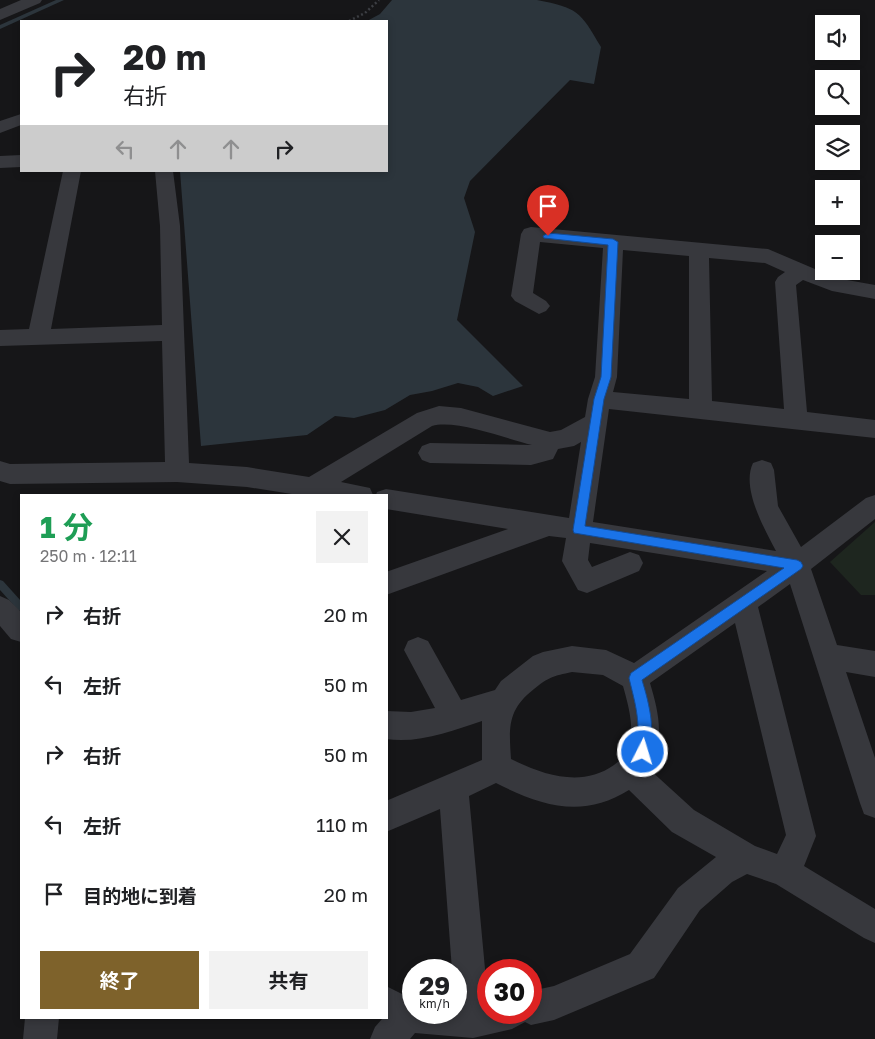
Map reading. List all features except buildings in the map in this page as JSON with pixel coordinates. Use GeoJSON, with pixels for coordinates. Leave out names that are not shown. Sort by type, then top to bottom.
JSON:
{"type":"FeatureCollection","features":[{"type":"Feature","properties":{"kind":"street"},"geometry":{"type":"LineString","coordinates":[[0,15],[34,0]]}},
{"type":"Feature","properties":{"kind":"street"},"geometry":{"type":"LineString","coordinates":[[0,128],[20,119]]}},
{"type":"Feature","properties":{"kind":"street"},"geometry":{"type":"LineString","coordinates":[[0,162],[20,161]]}},
{"type":"Feature","properties":{"kind":"street"},"geometry":{"type":"LineString","coordinates":[[38,337],[72,172]]}},
{"type":"Feature","properties":{"kind":"street"},"geometry":{"type":"LineString","coordinates":[[164,172],[170,226],[177,472]]}},
{"type":"Feature","properties":{"kind":"street"},"geometry":{"type":"LineString","coordinates":[[539,306],[522,296],[531,234],[768,256],[832,284],[875,292]]}},
{"type":"Feature","properties":{"kind":"street"},"geometry":{"type":"LineString","coordinates":[[613,242],[606,377],[599,399],[595,422],[575,560],[587,582],[630,563]]}},
{"type":"Feature","properties":{"kind":"street"},"geometry":{"type":"LineString","coordinates":[[699,250],[701,409]]}},
{"type":"Feature","properties":{"kind":"street"},"geometry":{"type":"LineString","coordinates":[[796,420],[785,282],[801,271]]}},
{"type":"Feature","properties":{"kind":"street"},"geometry":{"type":"LineString","coordinates":[[0,338],[172,332]]}},
{"type":"Feature","properties":{"kind":"street"},"geometry":{"type":"LineString","coordinates":[[599,399],[875,429]]}},
{"type":"Feature","properties":{"kind":"street"},"geometry":{"type":"LineString","coordinates":[[312,487],[425,418],[439,415],[461,417],[550,441],[566,439],[595,422]]}},
{"type":"Feature","properties":{"kind":"street"},"geometry":{"type":"LineString","coordinates":[[430,453],[531,455],[545,452],[550,441]]}},
{"type":"Feature","properties":{"kind":"street"},"geometry":{"type":"LineString","coordinates":[[762,470],[766,507],[797,566],[875,803]]}},
{"type":"Feature","properties":{"kind":"street"},"geometry":{"type":"LineString","coordinates":[[0,471],[10,474],[177,472],[245,486],[312,487],[355,494]]}},
{"type":"Feature","properties":{"kind":"street"},"geometry":{"type":"LineString","coordinates":[[388,499],[797,566]]}},
{"type":"Feature","properties":{"kind":"street"},"geometry":{"type":"LineString","coordinates":[[635,678],[743,601],[797,566],[875,505]]}},
{"type":"Feature","properties":{"kind":"street"},"geometry":{"type":"LineString","coordinates":[[388,583],[547,525]]}},
{"type":"Feature","properties":{"kind":"street"},"geometry":{"type":"LineString","coordinates":[[743,601],[800,836],[785,872]]}},
{"type":"Feature","properties":{"kind":"street"},"geometry":{"type":"LineString","coordinates":[[0,608],[20,629]]}},
{"type":"Feature","properties":{"kind":"street"},"geometry":{"type":"LineString","coordinates":[[418,650],[454,715]]}},
{"type":"Feature","properties":{"kind":"street"},"geometry":{"type":"LineString","coordinates":[[827,656],[875,664]]}},
{"type":"Feature","properties":{"kind":"street"},"geometry":{"type":"LineString","coordinates":[[572,659],[606,663],[635,678],[643,707],[645,731],[643,752],[630,771],[608,786],[584,792],[551,791],[525,782],[498,768],[495,740],[496,722],[504,700],[511,690],[542,665],[572,659]]}},
{"type":"Feature","properties":{"kind":"street"},"geometry":{"type":"LineString","coordinates":[[388,726],[394,728],[416,726],[504,700]]}},
{"type":"Feature","properties":{"kind":"street"},"geometry":{"type":"LineString","coordinates":[[388,816],[498,768]]}},
{"type":"Feature","properties":{"kind":"street"},"geometry":{"type":"LineString","coordinates":[[630,771],[683,821],[746,858],[785,872],[875,926]]}},
{"type":"Feature","properties":{"kind":"street"},"geometry":{"type":"LineString","coordinates":[[452,788],[473,1021]]}},
{"type":"Feature","properties":{"kind":"street"},"geometry":{"type":"LineString","coordinates":[[542,1006],[554,1003],[642,966],[689,899],[721,870],[746,858]]}},
{"type":"Feature","properties":{"kind":"street"},"geometry":{"type":"LineString","coordinates":[[40,1039],[42,1019]]}},
{"type":"Feature","properties":{"kind":"street"},"geometry":{"type":"LineString","coordinates":[[394,1019],[477,1020]]}},
{"type":"Feature","properties":{"kind":"path"},"geometry":{"type":"LineString","coordinates":[[351,20],[365,13],[379,0]]}},
{"type":"Feature","properties":{"kind":"shaded area"},"geometry":{"type":"Polygon","coordinates":[[[392,0],[537,0],[570,9],[576,13],[588,26],[601,47],[594,84],[570,80],[470,181],[464,198],[475,232],[457,320],[523,386],[493,396],[478,387],[458,383],[410,395],[385,410],[354,418],[335,416],[307,435],[201,446],[180,172],[388,172],[388,20],[369,20],[380,14],[392,0]]]}},
{"type":"Feature","properties":{"kind":"shaded area"},"geometry":{"type":"Polygon","coordinates":[[[875,522],[875,595],[861,595],[830,562],[875,522]]]}},
{"type":"Feature","properties":{"kind":"waterway"},"geometry":{"type":"LineString","coordinates":[[0,27],[61,0]]}},
{"type":"Feature","properties":{"kind":"waterway"},"geometry":{"type":"LineString","coordinates":[[0,584],[20,606]]}},
{"type":"Feature","properties":{"kind":"route"},"geometry":{"type":"LineString","coordinates":[[548,236],[613,242],[606,377],[599,399],[578,530],[797,566],[743,601],[635,678],[643,707],[645,731],[643,752]]}}]}
